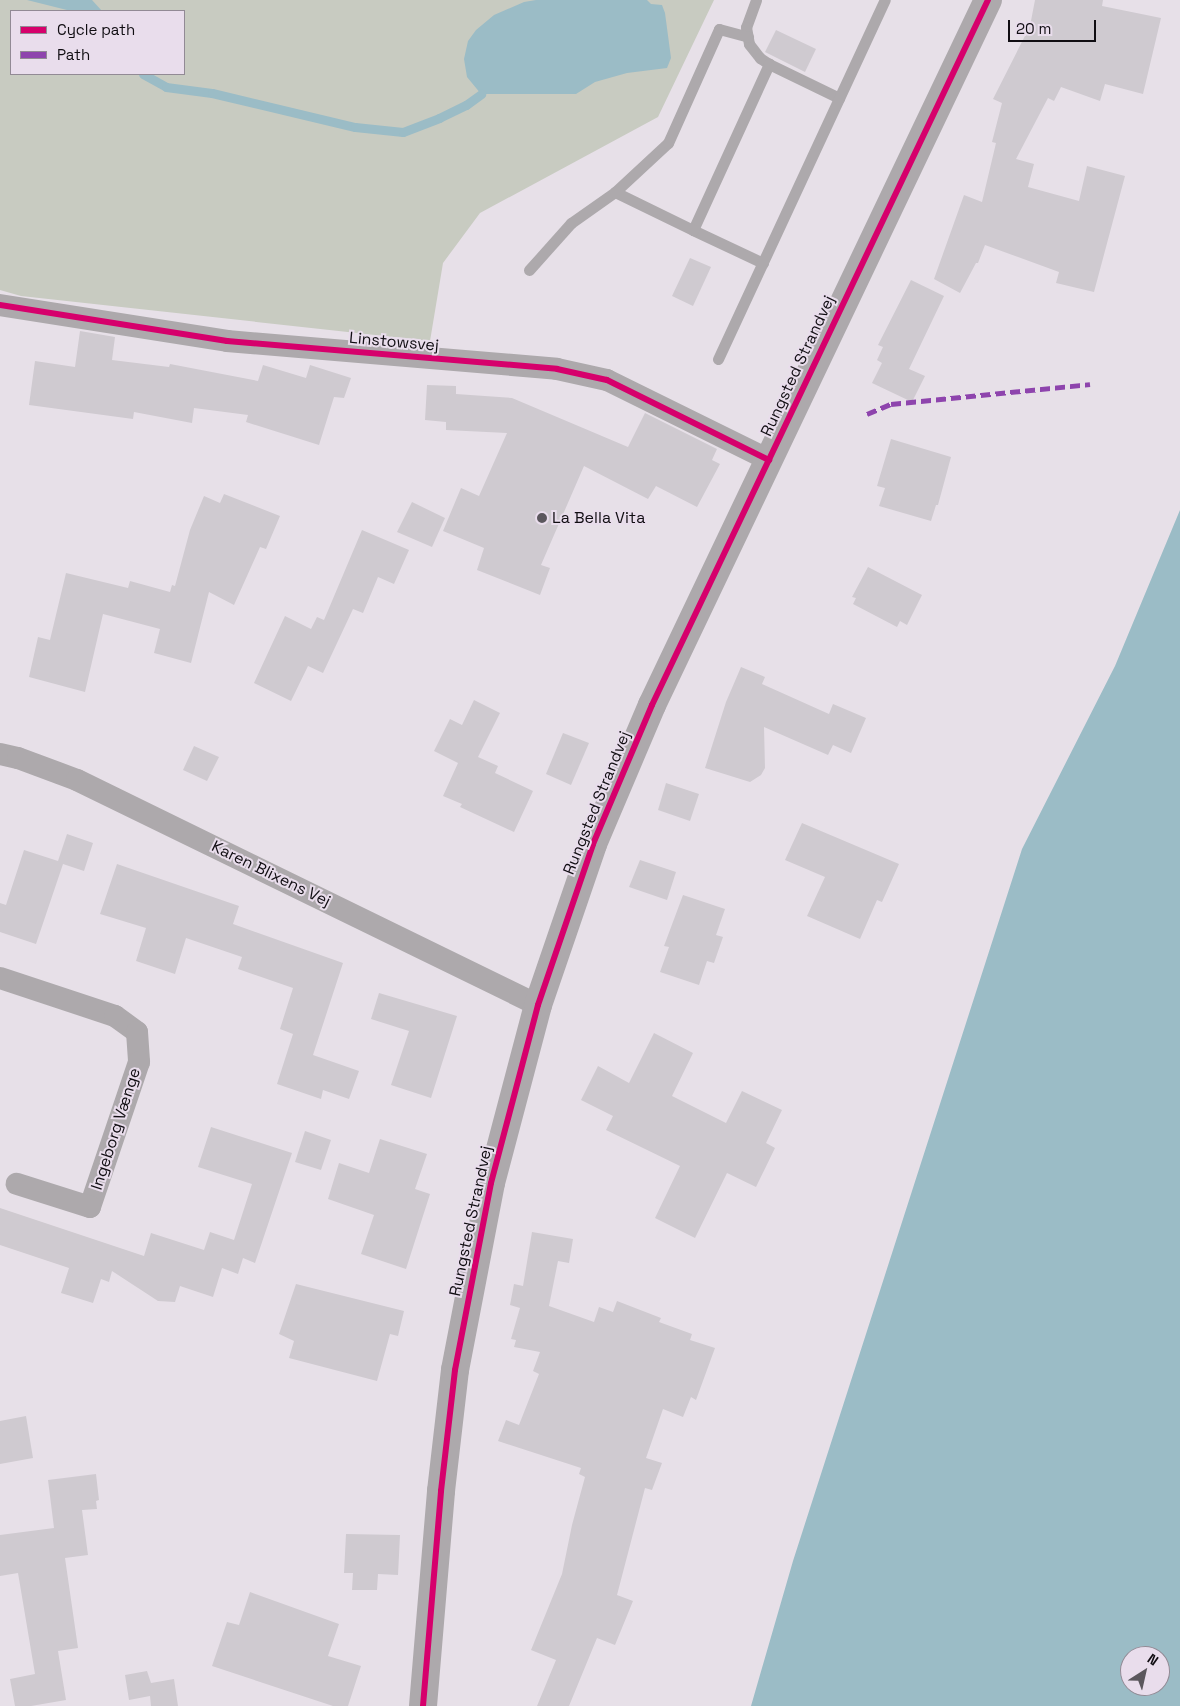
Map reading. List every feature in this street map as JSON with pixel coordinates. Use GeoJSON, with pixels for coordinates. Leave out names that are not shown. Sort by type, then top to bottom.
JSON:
{"type":"FeatureCollection","features":[{"type":"Feature","properties":{"kind":"main road","name":"Rungsted Strandvej"},"geometry":{"type":"LineString","coordinates":[[423,1706],[441,1491],[455,1370],[491,1183],[538,1005],[593,844],[652,705],[988,0]]}},
{"type":"Feature","properties":{"kind":"street","name":"Linstowsvej"},"geometry":{"type":"LineString","coordinates":[[0,305],[228,341],[557,369],[607,380],[769,460]]}},
{"type":"Feature","properties":{"kind":"street","name":"Karen Blixens Vej"},"geometry":{"type":"LineString","coordinates":[[0,754],[18,758],[77,780],[538,1005]]}},
{"type":"Feature","properties":{"kind":"street","name":"Ingeborg Vænge"},"geometry":{"type":"LineString","coordinates":[[0,978],[115,1016],[137,1032],[138,1062],[90,1207],[17,1184]]}},
{"type":"Feature","properties":{"kind":"lane"},"geometry":{"type":"LineString","coordinates":[[756,0],[746,27],[749,44],[760,58],[839,98]]}},
{"type":"Feature","properties":{"kind":"lane"},"geometry":{"type":"LineString","coordinates":[[718,359],[885,0]]}},
{"type":"Feature","properties":{"kind":"lane"},"geometry":{"type":"LineString","coordinates":[[529,270],[571,223],[615,192],[668,143],[719,29],[748,38]]}},
{"type":"Feature","properties":{"kind":"lane"},"geometry":{"type":"LineString","coordinates":[[693,230],[770,64]]}},
{"type":"Feature","properties":{"kind":"lane"},"geometry":{"type":"LineString","coordinates":[[615,192],[763,263]]}},
{"type":"Feature","properties":{"kind":"shaded area"},"geometry":{"type":"Polygon","coordinates":[[[0,0],[714,0],[658,117],[480,213],[443,263],[430,341],[21,296],[0,290],[0,0]]]}},
{"type":"Feature","properties":{"kind":"water"},"geometry":{"type":"Polygon","coordinates":[[[27,0],[92,0],[101,10],[67,10],[27,0]]]}},
{"type":"Feature","properties":{"kind":"water"},"geometry":{"type":"Polygon","coordinates":[[[536,0],[647,0],[651,4],[662,5],[665,13],[671,58],[667,68],[627,73],[595,82],[576,94],[481,94],[467,77],[464,59],[468,41],[476,30],[494,15],[524,2],[536,0]]]}},
{"type":"Feature","properties":{"kind":"water"},"geometry":{"type":"Polygon","coordinates":[[[1180,510],[1180,1706],[751,1706],[793,1561],[1022,849],[1115,666],[1180,510]]]}},
{"type":"Feature","properties":{"kind":"building"},"geometry":{"type":"Polygon","coordinates":[[[1035,0],[1103,0],[1102,6],[1161,18],[1143,94],[1105,84],[1100,101],[1061,87],[1054,101],[1048,98],[1016,159],[1034,164],[1028,187],[1079,201],[1087,166],[1125,176],[1094,292],[1056,283],[1059,272],[985,245],[978,263],[976,263],[960,293],[934,279],[964,195],[982,202],[996,143],[992,142],[1002,103],[993,99],[1030,26],[1035,0]]]}},
{"type":"Feature","properties":{"kind":"building"},"geometry":{"type":"Polygon","coordinates":[[[776,30],[816,49],[805,72],[765,52],[776,30]]]}},
{"type":"Feature","properties":{"kind":"building"},"geometry":{"type":"Polygon","coordinates":[[[690,258],[711,267],[693,306],[672,296],[690,258]]]}},
{"type":"Feature","properties":{"kind":"building"},"geometry":{"type":"Polygon","coordinates":[[[911,280],[944,296],[909,369],[925,376],[912,402],[872,383],[882,363],[877,360],[883,347],[878,345],[911,280]]]}},
{"type":"Feature","properties":{"kind":"building"},"geometry":{"type":"Polygon","coordinates":[[[80,331],[115,337],[112,360],[169,367],[170,364],[258,381],[263,365],[306,378],[310,365],[351,378],[344,398],[334,397],[319,445],[246,422],[248,415],[194,408],[192,423],[134,412],[133,419],[29,405],[35,361],[75,367],[80,331]]]}},
{"type":"Feature","properties":{"kind":"building"},"geometry":{"type":"Polygon","coordinates":[[[427,385],[456,386],[456,394],[512,398],[628,447],[645,413],[717,449],[712,460],[720,464],[697,507],[656,486],[648,499],[584,466],[541,565],[550,568],[540,595],[477,570],[484,548],[443,531],[461,488],[479,496],[507,433],[446,430],[446,422],[425,420],[427,385]]]}},
{"type":"Feature","properties":{"kind":"building"},"geometry":{"type":"Polygon","coordinates":[[[891,439],[951,457],[938,505],[936,505],[931,521],[879,506],[885,488],[877,486],[891,439]]]}},
{"type":"Feature","properties":{"kind":"building"},"geometry":{"type":"Polygon","coordinates":[[[224,494],[280,516],[266,549],[260,547],[234,605],[209,592],[191,663],[154,653],[160,629],[103,614],[85,692],[29,677],[38,637],[50,640],[66,573],[128,588],[130,581],[170,592],[172,585],[175,586],[190,530],[204,496],[220,503],[224,494]]]}},
{"type":"Feature","properties":{"kind":"building"},"geometry":{"type":"Polygon","coordinates":[[[412,502],[445,518],[432,547],[397,532],[412,502]]]}},
{"type":"Feature","properties":{"kind":"building"},"geometry":{"type":"Polygon","coordinates":[[[362,530],[409,550],[394,584],[378,577],[363,613],[353,609],[323,673],[308,666],[291,701],[254,683],[285,616],[311,629],[317,617],[324,620],[362,530]]]}},
{"type":"Feature","properties":{"kind":"building"},"geometry":{"type":"Polygon","coordinates":[[[868,567],[922,595],[907,625],[900,621],[897,627],[853,604],[856,598],[852,597],[868,567]]]}},
{"type":"Feature","properties":{"kind":"building"},"geometry":{"type":"Polygon","coordinates":[[[741,667],[765,677],[762,684],[829,714],[833,704],[866,718],[851,753],[833,745],[828,755],[764,727],[765,768],[761,775],[750,782],[705,768],[726,702],[741,667]]]}},
{"type":"Feature","properties":{"kind":"building"},"geometry":{"type":"Polygon","coordinates":[[[474,700],[500,713],[478,757],[498,766],[495,773],[533,791],[514,832],[460,807],[462,804],[443,796],[458,763],[434,751],[450,719],[462,725],[474,700]]]}},
{"type":"Feature","properties":{"kind":"building"},"geometry":{"type":"Polygon","coordinates":[[[563,733],[589,743],[571,785],[546,774],[563,733]]]}},
{"type":"Feature","properties":{"kind":"building"},"geometry":{"type":"Polygon","coordinates":[[[194,746],[219,757],[207,781],[183,770],[194,746]]]}},
{"type":"Feature","properties":{"kind":"building"},"geometry":{"type":"Polygon","coordinates":[[[666,783],[699,794],[690,821],[658,810],[666,783]]]}},
{"type":"Feature","properties":{"kind":"building"},"geometry":{"type":"Polygon","coordinates":[[[802,823],[899,864],[882,902],[877,900],[860,939],[807,916],[825,877],[785,860],[802,823]]]}},
{"type":"Feature","properties":{"kind":"building"},"geometry":{"type":"Polygon","coordinates":[[[67,834],[93,843],[84,871],[63,864],[36,944],[0,932],[0,903],[6,905],[24,850],[58,861],[67,834]]]}},
{"type":"Feature","properties":{"kind":"building"},"geometry":{"type":"Polygon","coordinates":[[[640,860],[676,872],[667,900],[629,887],[640,860]]]}},
{"type":"Feature","properties":{"kind":"building"},"geometry":{"type":"Polygon","coordinates":[[[117,864],[239,906],[233,924],[343,963],[313,1055],[359,1071],[349,1099],[323,1090],[321,1099],[277,1084],[293,1034],[280,1029],[293,988],[238,969],[242,957],[186,938],[175,974],[136,961],[146,928],[100,914],[117,864]]]}},
{"type":"Feature","properties":{"kind":"building"},"geometry":{"type":"Polygon","coordinates":[[[683,895],[725,909],[716,935],[723,937],[714,963],[707,961],[699,985],[660,972],[669,947],[664,946],[683,895]]]}},
{"type":"Feature","properties":{"kind":"building"},"geometry":{"type":"Polygon","coordinates":[[[379,993],[457,1016],[431,1098],[391,1085],[409,1031],[371,1019],[379,993]]]}},
{"type":"Feature","properties":{"kind":"building"},"geometry":{"type":"Polygon","coordinates":[[[654,1033],[693,1053],[672,1096],[726,1123],[742,1091],[782,1110],[766,1143],[775,1148],[756,1187],[727,1173],[695,1238],[655,1218],[680,1166],[606,1130],[613,1116],[581,1100],[598,1066],[629,1083],[654,1033]]]}},
{"type":"Feature","properties":{"kind":"building"},"geometry":{"type":"Polygon","coordinates":[[[211,1127],[292,1153],[255,1263],[243,1258],[238,1274],[222,1268],[213,1297],[180,1286],[175,1302],[158,1301],[112,1271],[109,1282],[101,1279],[93,1303],[61,1293],[69,1268],[0,1245],[0,1208],[144,1256],[151,1233],[204,1250],[210,1232],[234,1240],[252,1184],[198,1167],[211,1127]]]}},
{"type":"Feature","properties":{"kind":"building"},"geometry":{"type":"Polygon","coordinates":[[[305,1131],[331,1140],[321,1170],[295,1162],[305,1131]]]}},
{"type":"Feature","properties":{"kind":"building"},"geometry":{"type":"Polygon","coordinates":[[[380,1139],[427,1154],[415,1189],[430,1194],[406,1269],[361,1254],[374,1215],[328,1199],[339,1163],[369,1173],[380,1139]]]}},
{"type":"Feature","properties":{"kind":"building"},"geometry":{"type":"Polygon","coordinates":[[[532,1232],[573,1239],[569,1263],[558,1261],[549,1306],[594,1322],[599,1307],[613,1312],[617,1301],[661,1318],[659,1322],[692,1334],[690,1340],[715,1348],[696,1400],[691,1397],[683,1417],[663,1409],[646,1458],[662,1463],[652,1490],[645,1488],[617,1595],[633,1601],[615,1645],[597,1638],[569,1706],[537,1706],[556,1660],[531,1650],[562,1574],[572,1525],[585,1477],[579,1474],[581,1468],[498,1441],[506,1420],[519,1425],[539,1374],[533,1371],[540,1352],[514,1347],[516,1340],[511,1339],[520,1308],[510,1305],[514,1284],[523,1286],[532,1232]]]}},
{"type":"Feature","properties":{"kind":"building"},"geometry":{"type":"Polygon","coordinates":[[[296,1284],[404,1311],[398,1336],[390,1334],[377,1381],[289,1358],[294,1341],[279,1334],[296,1284]]]}},
{"type":"Feature","properties":{"kind":"building"},"geometry":{"type":"Polygon","coordinates":[[[26,1416],[33,1458],[0,1464],[0,1421],[26,1416]]]}},
{"type":"Feature","properties":{"kind":"building"},"geometry":{"type":"Polygon","coordinates":[[[96,1474],[99,1500],[96,1501],[97,1509],[82,1510],[88,1555],[65,1558],[78,1648],[58,1651],[66,1700],[31,1706],[15,1706],[10,1679],[35,1674],[18,1573],[0,1576],[0,1535],[54,1528],[48,1480],[96,1474]]]}},
{"type":"Feature","properties":{"kind":"building"},"geometry":{"type":"Polygon","coordinates":[[[346,1534],[400,1535],[398,1575],[378,1574],[377,1590],[352,1590],[353,1573],[344,1573],[346,1534]]]}},
{"type":"Feature","properties":{"kind":"building"},"geometry":{"type":"Polygon","coordinates":[[[250,1592],[339,1624],[328,1656],[361,1666],[348,1706],[333,1706],[212,1666],[227,1622],[239,1625],[250,1592]]]}},
{"type":"Feature","properties":{"kind":"building"},"geometry":{"type":"Polygon","coordinates":[[[147,1671],[151,1683],[174,1679],[178,1706],[151,1706],[150,1696],[129,1700],[125,1675],[147,1671]]]}},
{"type":"Feature","properties":{"kind":"waterway"},"geometry":{"type":"LineString","coordinates":[[145,75],[166,87],[212,93],[355,127],[403,132],[466,105],[481,94]]}},
{"type":"Feature","properties":{"kind":"marked path"},"geometry":{"type":"LineString","coordinates":[[867,414],[891,404],[1090,384]]}},
{"type":"Feature","properties":{"kind":"cycle path"},"geometry":{"type":"LineString","coordinates":[[423,1706],[441,1491],[455,1370],[491,1183],[538,1005],[593,844],[652,705],[988,0]]}},
{"type":"Feature","properties":{"kind":"cycle path"},"geometry":{"type":"LineString","coordinates":[[0,305],[227,341],[557,369],[607,380],[769,460]]}},
{"type":"Feature","properties":{"kind":"place","name":"La Bella Vita"},"geometry":{"type":"Point","coordinates":[542,518]}}]}
